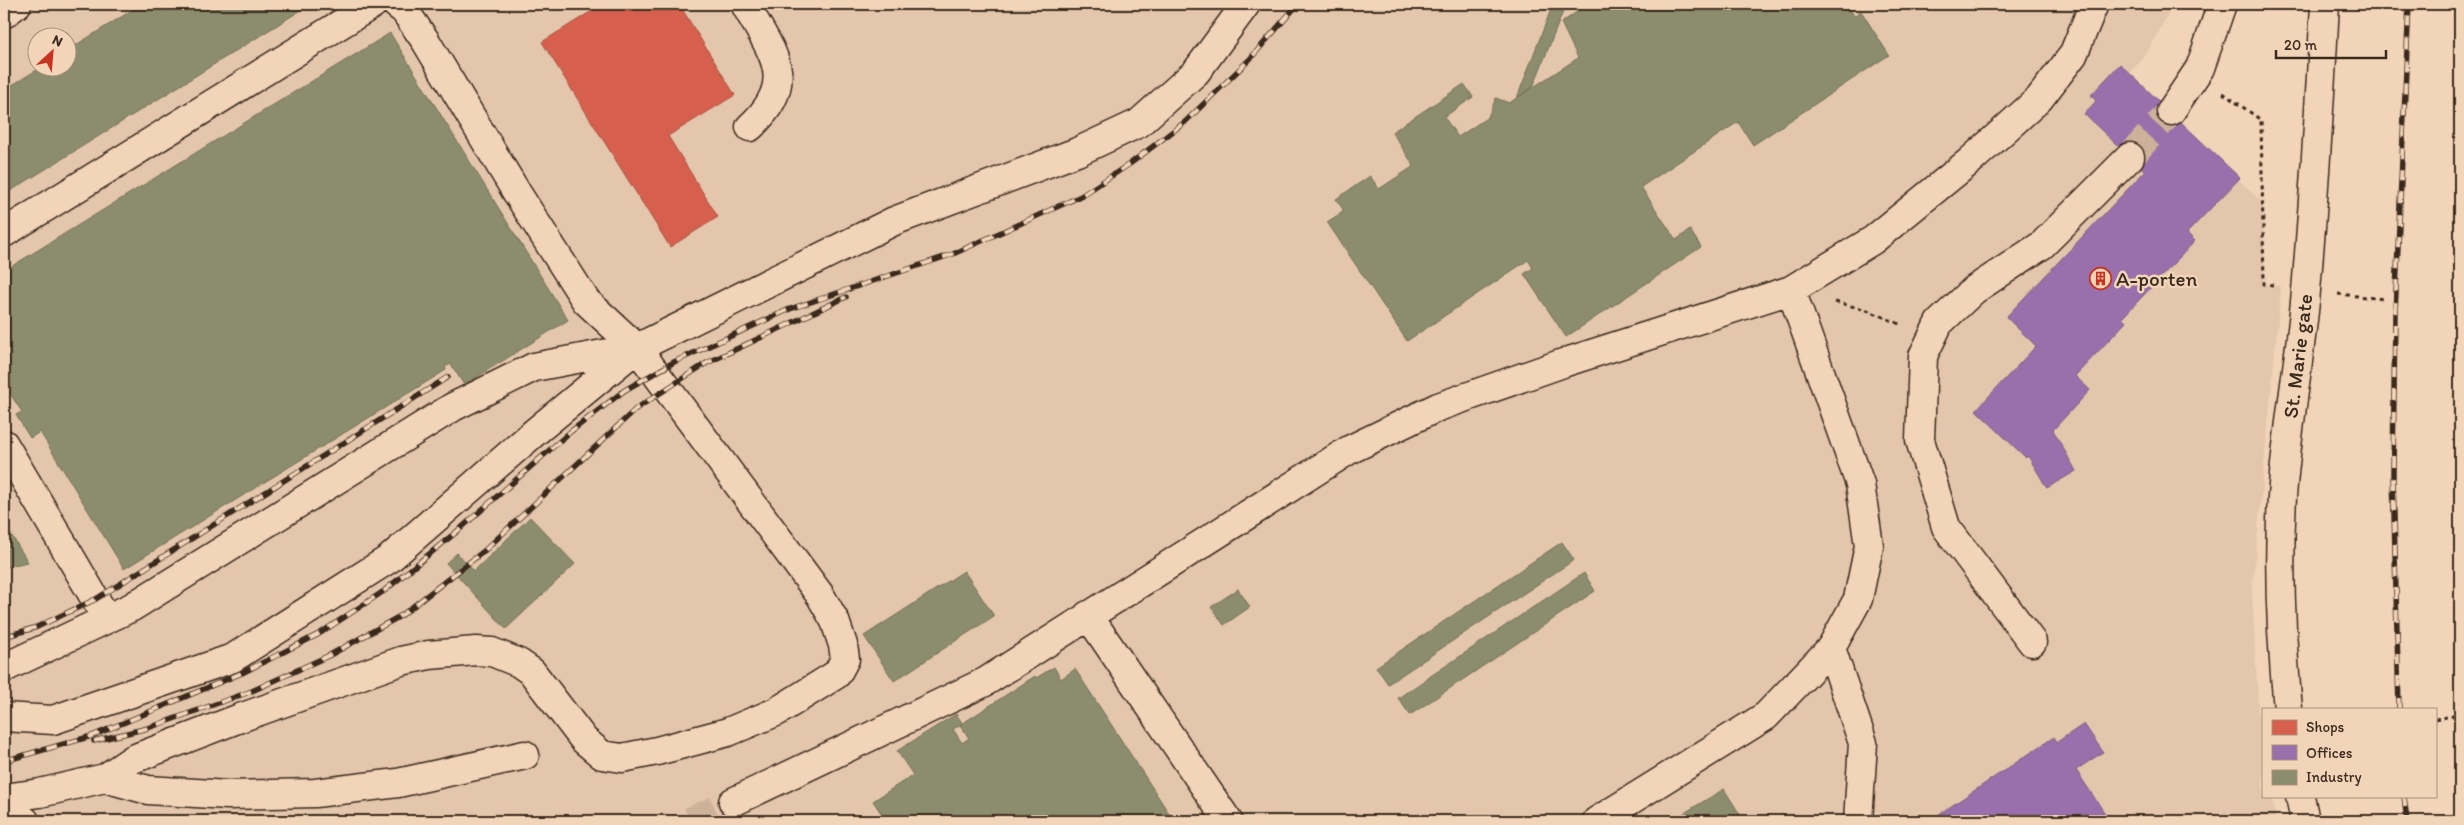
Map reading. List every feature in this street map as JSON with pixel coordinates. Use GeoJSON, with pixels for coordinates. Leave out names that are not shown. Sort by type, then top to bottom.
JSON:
{"type":"FeatureCollection","features":[{"type":"Feature","properties":{"kind":"street"},"geometry":{"type":"LineString","coordinates":[[4,14],[17,4]]}},
{"type":"Feature","properties":{"kind":"street"},"geometry":{"type":"LineString","coordinates":[[4,233],[373,4]]}},
{"type":"Feature","properties":{"kind":"street"},"geometry":{"type":"LineString","coordinates":[[4,798],[40,793],[105,778],[133,759],[240,718],[401,661],[429,655],[476,651],[492,652],[519,662],[532,672],[584,740],[602,755],[622,758],[657,751],[728,732],[776,712],[836,674],[845,659],[844,644],[835,621],[820,595],[637,348],[586,301],[517,193],[425,40],[404,10],[396,4]]}},
{"type":"Feature","properties":{"kind":"street"},"geometry":{"type":"LineString","coordinates":[[745,4],[768,46],[779,80],[771,103],[750,126]]}},
{"type":"Feature","properties":{"kind":"street"},"geometry":{"type":"LineString","coordinates":[[4,717],[53,720],[233,658],[389,559],[535,432],[637,348],[894,221],[1077,152],[1139,123],[1196,72],[1246,4]]}},
{"type":"Feature","properties":{"kind":"street"},"geometry":{"type":"LineString","coordinates":[[733,802],[984,682],[1349,450],[1438,408],[1566,362],[1791,290],[1873,240],[1970,161],[2039,100],[2072,55],[2094,4]]}},
{"type":"Feature","properties":{"kind":"street"},"geometry":{"type":"LineString","coordinates":[[2171,111],[2200,68],[2222,4]]}},
{"type":"Feature","properties":{"kind":"street","name":"St. Marie gate"},"geometry":{"type":"LineString","coordinates":[[2288,708],[2281,639],[2280,558],[2282,496],[2305,294],[2320,111],[2325,4]]}},
{"type":"Feature","properties":{"kind":"street"},"geometry":{"type":"LineString","coordinates":[[2032,642],[1946,527],[1920,440],[1923,356],[1939,323],[1974,290],[2042,244],[2130,157]]}},
{"type":"Feature","properties":{"kind":"street"},"geometry":{"type":"LineString","coordinates":[[1597,821],[1766,716],[1831,648],[1858,599],[1869,546],[1860,484],[1791,290]]}},
{"type":"Feature","properties":{"kind":"street"},"geometry":{"type":"LineString","coordinates":[[4,668],[132,607],[453,407],[534,367],[637,348]]}},
{"type":"Feature","properties":{"kind":"street"},"geometry":{"type":"LineString","coordinates":[[4,444],[107,619]]}},
{"type":"Feature","properties":{"kind":"street"},"geometry":{"type":"LineString","coordinates":[[1088,615],[1228,821]]}},
{"type":"Feature","properties":{"kind":"street"},"geometry":{"type":"LineString","coordinates":[[1831,648],[1864,743],[1858,821]]}},
{"type":"Feature","properties":{"kind":"street"},"geometry":{"type":"LineString","coordinates":[[105,778],[148,790],[228,795],[314,793],[398,784],[525,755]]}},
{"type":"Feature","properties":{"kind":"street"},"geometry":{"type":"LineString","coordinates":[[2300,798],[2305,821]]}},
{"type":"Feature","properties":{"kind":"street"},"geometry":{"type":"LineString","coordinates":[[4,807],[26,821]]}},
{"type":"Feature","properties":{"kind":"path"},"geometry":{"type":"LineString","coordinates":[[2249,112],[2261,120],[2264,284],[2305,294],[2385,299]]}},
{"type":"Feature","properties":{"kind":"path"},"geometry":{"type":"LineString","coordinates":[[1791,290],[1866,310],[1932,337]]}},
{"type":"Feature","properties":{"kind":"path"},"geometry":{"type":"LineString","coordinates":[[2436,718],[2460,715]]}},
{"type":"Feature","properties":{"kind":"shaded area"},"geometry":{"type":"Polygon","coordinates":[[[4,4],[2174,4],[2143,59],[2127,75],[2263,203],[2265,284],[2281,287],[2252,592],[2259,724],[2262,739],[2262,798],[2272,798],[2276,821],[4,821],[4,4]]]}},
{"type":"Feature","properties":{"kind":"building: Shops"},"geometry":{"type":"Polygon","coordinates":[[[603,4],[679,4],[735,95],[668,136],[718,217],[670,247],[542,42],[603,4]]]}},
{"type":"Feature","properties":{"kind":"building: Offices","name":"A-porten"},"geometry":{"type":"Polygon","coordinates":[[[2120,64],[2240,178],[2187,233],[2195,241],[2122,318],[2126,322],[2075,376],[2090,390],[2053,430],[2076,471],[2047,488],[2028,456],[2026,458],[1976,410],[2036,346],[2006,317],[2145,171],[2084,114],[2096,101],[2091,95],[2120,64]]]}},
{"type":"Feature","properties":{"kind":"building: Offices"},"geometry":{"type":"Polygon","coordinates":[[[2084,724],[2103,752],[2076,770],[2110,821],[1929,821],[2054,737],[2057,742],[2084,724]]]}},
{"type":"Feature","properties":{"kind":"building: Industry"},"geometry":{"type":"Polygon","coordinates":[[[142,4],[311,4],[4,195],[4,90],[28,75],[28,78],[78,78],[78,44],[142,4]]]}},
{"type":"Feature","properties":{"kind":"building: Industry"},"geometry":{"type":"Polygon","coordinates":[[[1553,4],[1566,4],[1533,87],[1517,98],[1553,4]]]}},
{"type":"Feature","properties":{"kind":"building: Industry"},"geometry":{"type":"Polygon","coordinates":[[[1588,4],[1847,4],[1854,16],[1861,11],[1889,55],[1753,145],[1738,122],[1641,187],[1676,240],[1690,230],[1701,247],[1566,337],[1524,274],[1533,268],[1528,260],[1407,341],[1327,222],[1344,211],[1336,199],[1370,176],[1379,189],[1414,166],[1392,132],[1464,84],[1473,97],[1444,117],[1458,137],[1488,117],[1496,98],[1509,103],[1578,58],[1561,23],[1588,4]]]}},
{"type":"Feature","properties":{"kind":"building: Industry"},"geometry":{"type":"Polygon","coordinates":[[[390,33],[568,320],[464,385],[451,364],[445,367],[446,370],[124,569],[40,432],[30,438],[16,415],[22,412],[7,389],[12,386],[4,373],[4,271],[390,33]]]}},
{"type":"Feature","properties":{"kind":"building: Industry"},"geometry":{"type":"Polygon","coordinates":[[[530,517],[575,564],[506,629],[446,563],[457,553],[474,571],[530,517]]]}},
{"type":"Feature","properties":{"kind":"building: Industry"},"geometry":{"type":"Polygon","coordinates":[[[4,523],[28,562],[4,567],[4,523]]]}},
{"type":"Feature","properties":{"kind":"building: Industry"},"geometry":{"type":"Polygon","coordinates":[[[1562,542],[1574,560],[1388,684],[1376,667],[1562,542]]]}},
{"type":"Feature","properties":{"kind":"building: Industry"},"geometry":{"type":"Polygon","coordinates":[[[964,571],[994,616],[894,681],[864,636],[964,571]]]}},
{"type":"Feature","properties":{"kind":"building: Industry"},"geometry":{"type":"Polygon","coordinates":[[[1584,573],[1595,591],[1410,715],[1398,698],[1584,573]]]}},
{"type":"Feature","properties":{"kind":"building: Industry"},"geometry":{"type":"Polygon","coordinates":[[[1238,589],[1250,607],[1224,625],[1211,607],[1238,589]]]}},
{"type":"Feature","properties":{"kind":"building: Industry"},"geometry":{"type":"Polygon","coordinates":[[[1054,667],[1061,679],[1075,669],[1174,821],[876,821],[881,813],[873,801],[913,775],[897,751],[956,714],[963,723],[1035,676],[1036,678],[1054,667]],[[960,725],[953,729],[962,743],[969,738],[960,725]]]}},
{"type":"Feature","properties":{"kind":"building: Industry"},"geometry":{"type":"Polygon","coordinates":[[[1724,789],[1744,821],[1671,821],[1724,789]]]}},
{"type":"Feature","properties":{"kind":"tunnel"},"geometry":{"type":"LineString","coordinates":[[2130,157],[2171,111]]}},
{"type":"Feature","properties":{"kind":"tunnel"},"geometry":{"type":"LineString","coordinates":[[690,821],[733,802]]}},
{"type":"Feature","properties":{"kind":"railway"},"geometry":{"type":"LineString","coordinates":[[4,761],[92,736],[242,673],[319,634],[384,591],[460,529],[570,432],[625,390],[674,362],[790,309],[953,254],[1081,196],[1131,163],[1185,122],[1250,59],[1298,4]]}},
{"type":"Feature","properties":{"kind":"railway"},"geometry":{"type":"LineString","coordinates":[[2399,708],[2393,474],[2395,314],[2409,4]]}},
{"type":"Feature","properties":{"kind":"railway"},"geometry":{"type":"LineString","coordinates":[[94,741],[148,728],[252,691],[330,655],[402,615],[484,551],[637,408],[705,364],[846,297]]}},
{"type":"Feature","properties":{"kind":"railway"},"geometry":{"type":"LineString","coordinates":[[4,637],[37,627],[96,599],[448,377]]}},
{"type":"Feature","properties":{"kind":"railway"},"geometry":{"type":"LineString","coordinates":[[2404,798],[2407,821]]}},
{"type":"Feature","properties":{"kind":"place","name":"A-porten"},"geometry":{"type":"Point","coordinates":[2100,279]}}]}
